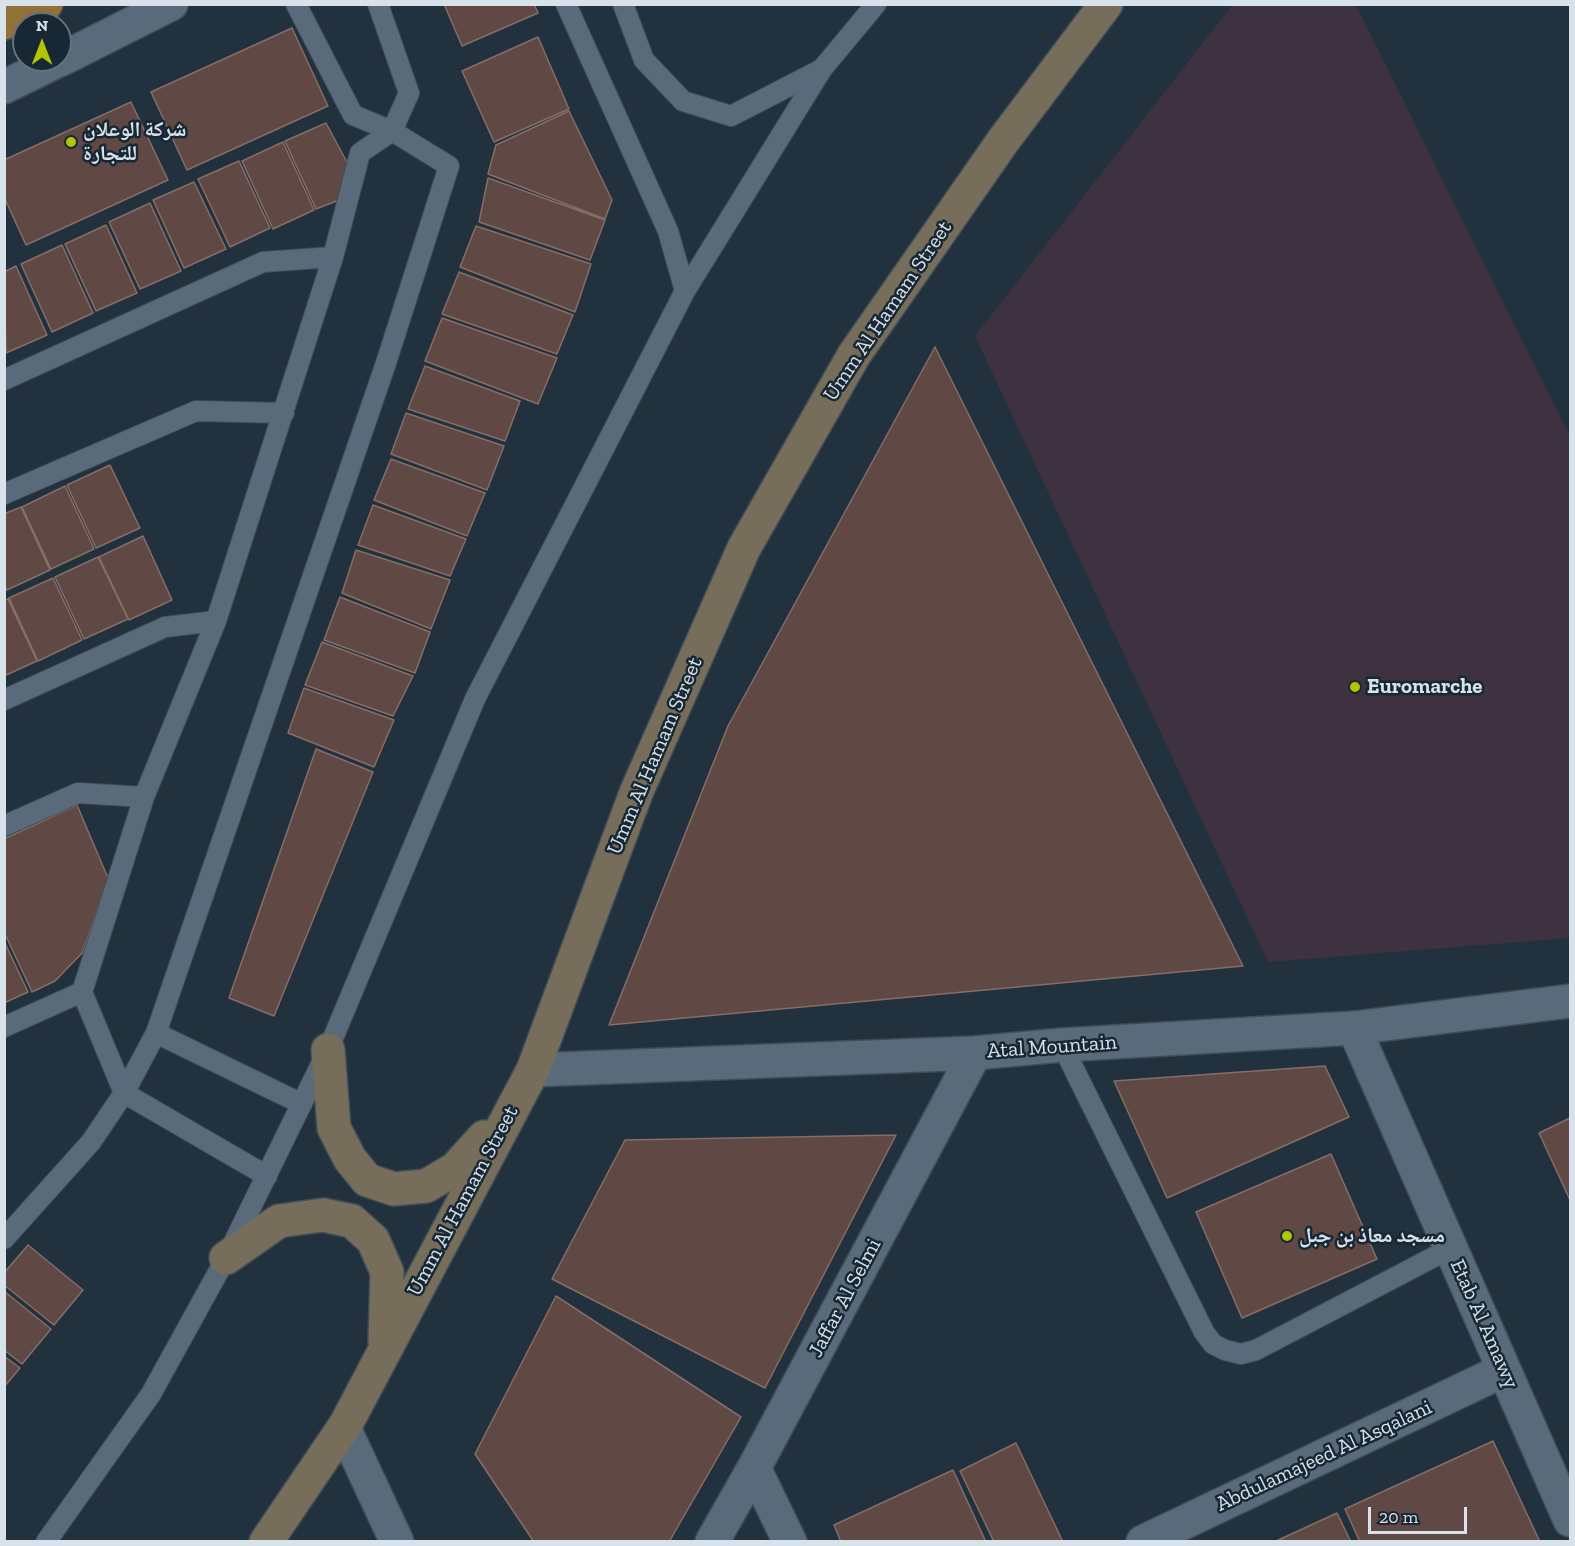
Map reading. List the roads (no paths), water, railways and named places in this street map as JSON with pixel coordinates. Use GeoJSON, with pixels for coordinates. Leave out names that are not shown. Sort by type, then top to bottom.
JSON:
{"type":"FeatureCollection","features":[{"type":"Feature","properties":{"kind":"main road"},"geometry":{"type":"LineString","coordinates":[[4,23],[46,4]]}},
{"type":"Feature","properties":{"kind":"main road","name":"Umm Al Hamam Street"},"geometry":{"type":"LineString","coordinates":[[266,1542],[344,1428],[532,1070],[636,794],[744,548],[854,355],[1004,141],[1106,4]]}},
{"type":"Feature","properties":{"kind":"main road"},"geometry":{"type":"LineString","coordinates":[[328,1050],[334,1128],[350,1159],[367,1180],[394,1189],[426,1186],[455,1168],[508,1116]]}},
{"type":"Feature","properties":{"kind":"main road"},"geometry":{"type":"LineString","coordinates":[[226,1258],[279,1221],[323,1215],[352,1221],[373,1240],[387,1272],[384,1352]]}},
{"type":"Feature","properties":{"kind":"street"},"geometry":{"type":"LineString","coordinates":[[72,54],[171,4]]}},
{"type":"Feature","properties":{"kind":"street"},"geometry":{"type":"LineString","coordinates":[[4,87],[35,72]]}},
{"type":"Feature","properties":{"kind":"street","name":"Atal Mountain"},"geometry":{"type":"LineString","coordinates":[[532,1070],[975,1053],[1062,1045],[1354,1028],[1570,1001]]}},
{"type":"Feature","properties":{"kind":"street","name":"Etab Al Amawy"},"geometry":{"type":"LineString","coordinates":[[1354,1028],[1504,1370],[1567,1503]]}},
{"type":"Feature","properties":{"kind":"street","name":"Jaffar Al Selmi"},"geometry":{"type":"LineString","coordinates":[[712,1542],[754,1468],[975,1053]]}},
{"type":"Feature","properties":{"kind":"street","name":"Abdulamajeed Al Asqalani"},"geometry":{"type":"LineString","coordinates":[[1143,1542],[1504,1370]]}},
{"type":"Feature","properties":{"kind":"street"},"geometry":{"type":"LineString","coordinates":[[344,1428],[397,1542]]}},
{"type":"Feature","properties":{"kind":"street"},"geometry":{"type":"LineString","coordinates":[[754,1468],[790,1542]]}},
{"type":"Feature","properties":{"kind":"lane"},"geometry":{"type":"LineString","coordinates":[[4,1239],[91,1142],[124,1093],[156,1033],[386,363],[450,166],[392,132],[352,115],[296,4]]}},
{"type":"Feature","properties":{"kind":"lane"},"geometry":{"type":"LineString","coordinates":[[267,1176],[124,1093],[82,992],[144,797],[216,621],[333,257],[360,153],[392,132],[409,93],[378,4]]}},
{"type":"Feature","properties":{"kind":"lane"},"geometry":{"type":"LineString","coordinates":[[567,4],[668,231],[685,291]]}},
{"type":"Feature","properties":{"kind":"lane"},"geometry":{"type":"LineString","coordinates":[[623,4],[644,60],[683,101],[731,116],[822,69]]}},
{"type":"Feature","properties":{"kind":"lane"},"geometry":{"type":"LineString","coordinates":[[46,1542],[151,1394],[226,1258],[328,1050],[475,699],[685,291],[822,69],[876,4]]}},
{"type":"Feature","properties":{"kind":"lane"},"geometry":{"type":"LineString","coordinates":[[4,380],[264,262],[333,257]]}},
{"type":"Feature","properties":{"kind":"lane"},"geometry":{"type":"LineString","coordinates":[[4,494],[196,411],[284,413]]}},
{"type":"Feature","properties":{"kind":"lane"},"geometry":{"type":"LineString","coordinates":[[4,700],[165,627],[216,621]]}},
{"type":"Feature","properties":{"kind":"lane"},"geometry":{"type":"LineString","coordinates":[[4,826],[78,793],[144,797]]}},
{"type":"Feature","properties":{"kind":"lane"},"geometry":{"type":"LineString","coordinates":[[4,1028],[82,992]]}},
{"type":"Feature","properties":{"kind":"lane"},"geometry":{"type":"LineString","coordinates":[[156,1033],[302,1104]]}},
{"type":"Feature","properties":{"kind":"lane"},"geometry":{"type":"LineString","coordinates":[[1062,1045],[1204,1332],[1213,1344],[1241,1354],[1256,1350],[1450,1248]]}},
{"type":"Feature","properties":{"kind":"place","name":"شركة الوعلان للتجارة"},"geometry":{"type":"Point","coordinates":[71,142]}},
{"type":"Feature","properties":{"kind":"place","name":"Euromarche"},"geometry":{"type":"Point","coordinates":[1355,687]}},
{"type":"Feature","properties":{"kind":"place","name":"مسجد معاذ بن جبل"},"geometry":{"type":"Point","coordinates":[1287,1236]}}]}
